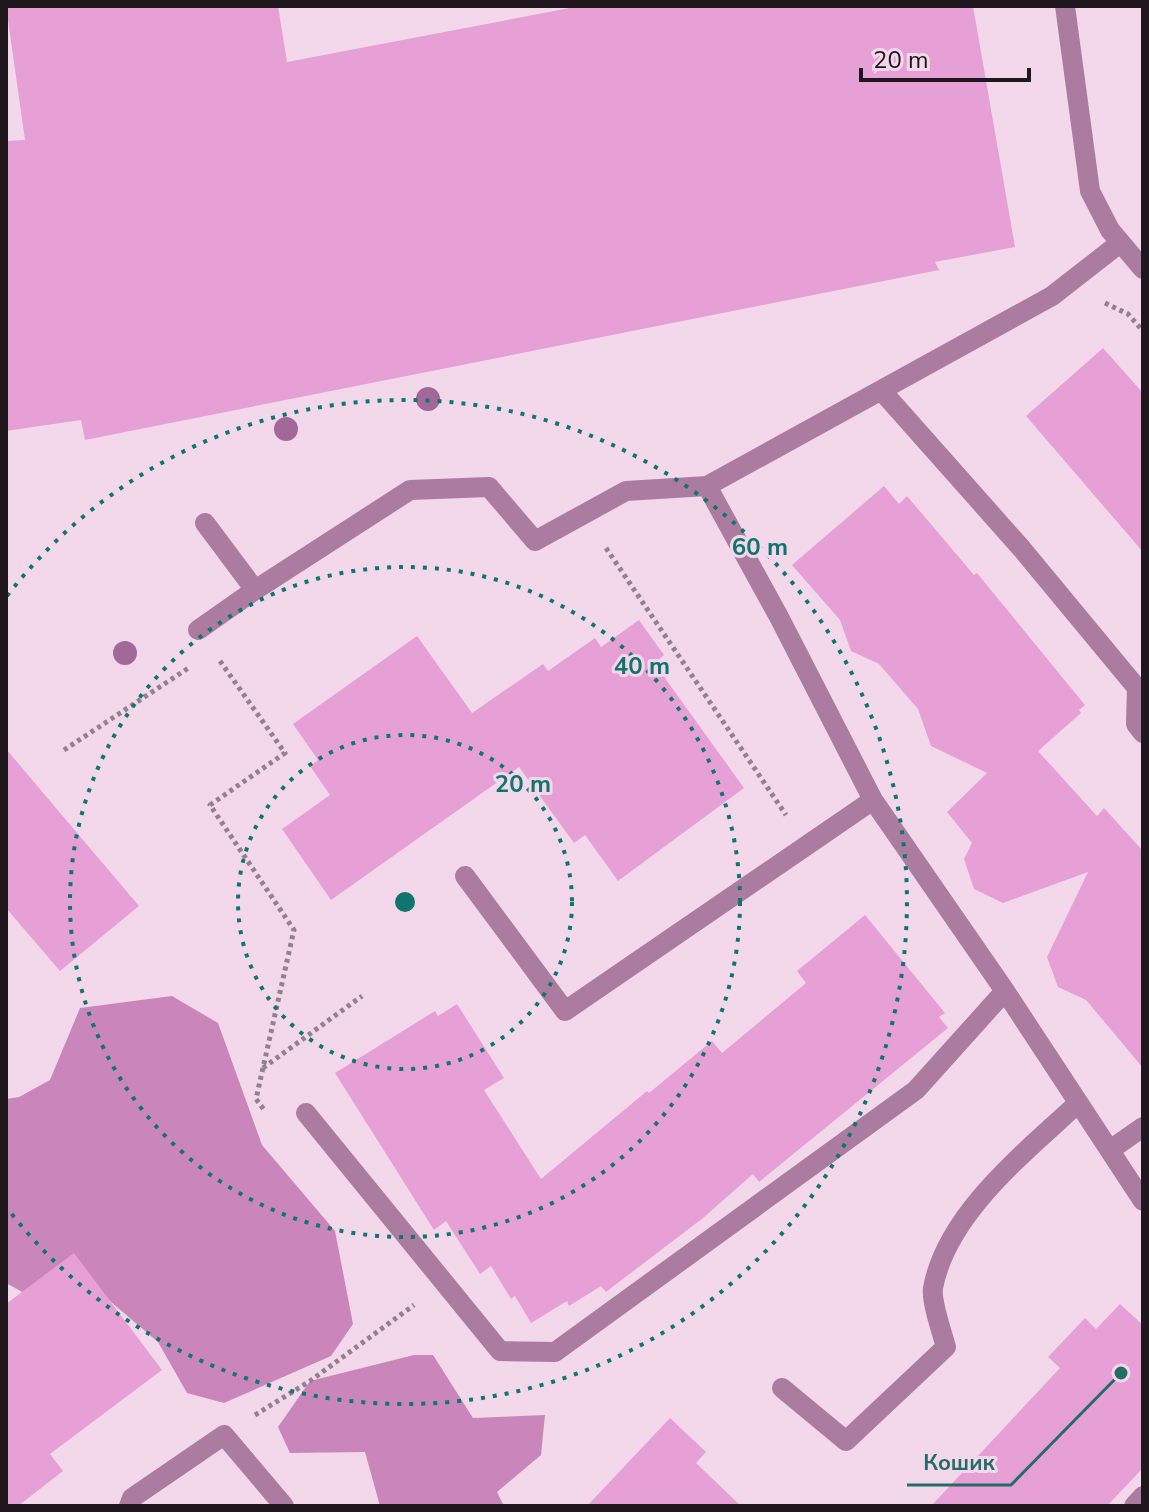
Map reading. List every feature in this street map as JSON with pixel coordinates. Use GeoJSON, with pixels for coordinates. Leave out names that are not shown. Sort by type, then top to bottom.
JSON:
{"type":"FeatureCollection","features":[{"type":"Feature","properties":{"kind":"lane"},"geometry":{"type":"LineString","coordinates":[[1065,6],[1090,191],[1110,230],[1143,269]]}},
{"type":"Feature","properties":{"kind":"lane"},"geometry":{"type":"LineString","coordinates":[[198,630],[410,490],[489,487],[535,541],[626,491],[707,486],[1052,296],[1120,243]]}},
{"type":"Feature","properties":{"kind":"lane"},"geometry":{"type":"LineString","coordinates":[[881,390],[1022,549],[1137,688],[1136,724],[1143,733]]}},
{"type":"Feature","properties":{"kind":"lane"},"geometry":{"type":"LineString","coordinates":[[707,486],[779,617],[873,800],[1005,991],[1143,1201]]}},
{"type":"Feature","properties":{"kind":"lane"},"geometry":{"type":"LineString","coordinates":[[205,523],[255,590]]}},
{"type":"Feature","properties":{"kind":"lane"},"geometry":{"type":"LineString","coordinates":[[465,876],[565,1011],[873,800]]}},
{"type":"Feature","properties":{"kind":"lane"},"geometry":{"type":"LineString","coordinates":[[306,1113],[500,1351],[555,1352],[916,1090],[1005,991]]}},
{"type":"Feature","properties":{"kind":"lane"},"geometry":{"type":"LineString","coordinates":[[782,1388],[846,1441],[946,1347],[932,1290],[951,1238],[1003,1173],[1078,1103]]}},
{"type":"Feature","properties":{"kind":"lane"},"geometry":{"type":"LineString","coordinates":[[1110,1150],[1143,1127]]}},
{"type":"Feature","properties":{"kind":"lane"},"geometry":{"type":"LineString","coordinates":[[129,1506],[132,1498],[224,1435],[284,1506]]}},
{"type":"Feature","properties":{"kind":"lane"},"geometry":{"type":"LineString","coordinates":[[1134,1506],[1143,1496]]}},
{"type":"Feature","properties":{"kind":"path"},"geometry":{"type":"LineString","coordinates":[[583,515],[807,846]]}},
{"type":"Feature","properties":{"kind":"path"},"geometry":{"type":"LineString","coordinates":[[198,630],[285,753],[210,805],[294,930],[267,1047]]}},
{"type":"Feature","properties":{"kind":"path"},"geometry":{"type":"LineString","coordinates":[[64,750],[213,651]]}},
{"type":"Feature","properties":{"kind":"path"},"geometry":{"type":"LineString","coordinates":[[263,1069],[362,996]]}},
{"type":"Feature","properties":{"kind":"path"},"geometry":{"type":"LineString","coordinates":[[224,1435],[310,1381],[415,1304]]}},
{"type":"Feature","properties":{"kind":"shaded area"},"geometry":{"type":"Polygon","coordinates":[[[172,996],[218,1023],[262,1145],[335,1231],[353,1324],[331,1356],[224,1403],[187,1393],[158,1342],[97,1290],[35,1299],[6,1283],[6,1099],[19,1097],[50,1080],[80,1008],[172,996]]]}},
{"type":"Feature","properties":{"kind":"shaded area"},"geometry":{"type":"Polygon","coordinates":[[[414,1355],[433,1355],[473,1418],[545,1415],[541,1455],[497,1492],[504,1506],[380,1506],[365,1452],[290,1453],[278,1427],[310,1381],[414,1355]]]}},
{"type":"Feature","properties":{"kind":"building"},"geometry":{"type":"Polygon","coordinates":[[[6,6],[278,6],[287,62],[580,6],[973,6],[1015,247],[935,262],[939,270],[85,440],[81,420],[6,431],[6,141],[25,140],[6,6]]]}},
{"type":"Feature","properties":{"kind":"building"},"geometry":{"type":"Polygon","coordinates":[[[1103,348],[1143,393],[1143,552],[1026,416],[1103,348]]]}},
{"type":"Feature","properties":{"kind":"building"},"geometry":{"type":"Polygon","coordinates":[[[884,486],[899,504],[907,496],[974,575],[977,573],[1085,705],[1079,710],[1081,713],[1038,751],[1097,816],[1104,808],[1143,851],[1143,1068],[1086,1000],[1058,987],[1047,957],[1088,872],[1003,903],[974,889],[964,859],[972,843],[947,812],[987,773],[931,746],[918,709],[879,664],[851,651],[840,620],[792,565],[884,486]]]}},
{"type":"Feature","properties":{"kind":"building"},"geometry":{"type":"Polygon","coordinates":[[[639,620],[664,655],[656,662],[667,681],[744,788],[618,881],[585,835],[574,843],[519,767],[331,900],[282,829],[330,795],[310,766],[318,760],[293,724],[417,636],[472,713],[543,664],[548,671],[595,638],[601,647],[639,620]]]}},
{"type":"Feature","properties":{"kind":"building"},"geometry":{"type":"Polygon","coordinates":[[[6,749],[139,906],[60,971],[6,908],[6,749]]]}},
{"type":"Feature","properties":{"kind":"building"},"geometry":{"type":"Polygon","coordinates":[[[865,915],[945,1013],[939,1017],[948,1028],[759,1182],[753,1174],[703,1218],[606,1292],[601,1286],[569,1306],[567,1301],[531,1323],[515,1296],[511,1299],[491,1266],[480,1274],[446,1221],[434,1230],[335,1073],[435,1011],[438,1016],[457,1004],[504,1078],[484,1090],[541,1179],[712,1041],[722,1053],[806,983],[797,971],[865,915]]]}},
{"type":"Feature","properties":{"kind":"building"},"geometry":{"type":"Polygon","coordinates":[[[74,1253],[162,1370],[50,1454],[63,1471],[18,1506],[6,1506],[6,1304],[74,1253]]]}},
{"type":"Feature","properties":{"kind":"building"},"geometry":{"type":"Polygon","coordinates":[[[1120,1304],[1143,1325],[1143,1468],[1107,1506],[931,1506],[1060,1368],[1048,1357],[1085,1318],[1096,1329],[1120,1304]]]}},
{"type":"Feature","properties":{"kind":"building"},"geometry":{"type":"Polygon","coordinates":[[[670,1418],[706,1452],[696,1463],[741,1506],[587,1506],[670,1418]]]}},
{"type":"Feature","properties":{"kind":"place","name":"Кошик"},"geometry":{"type":"Point","coordinates":[1121,1373]}}]}
